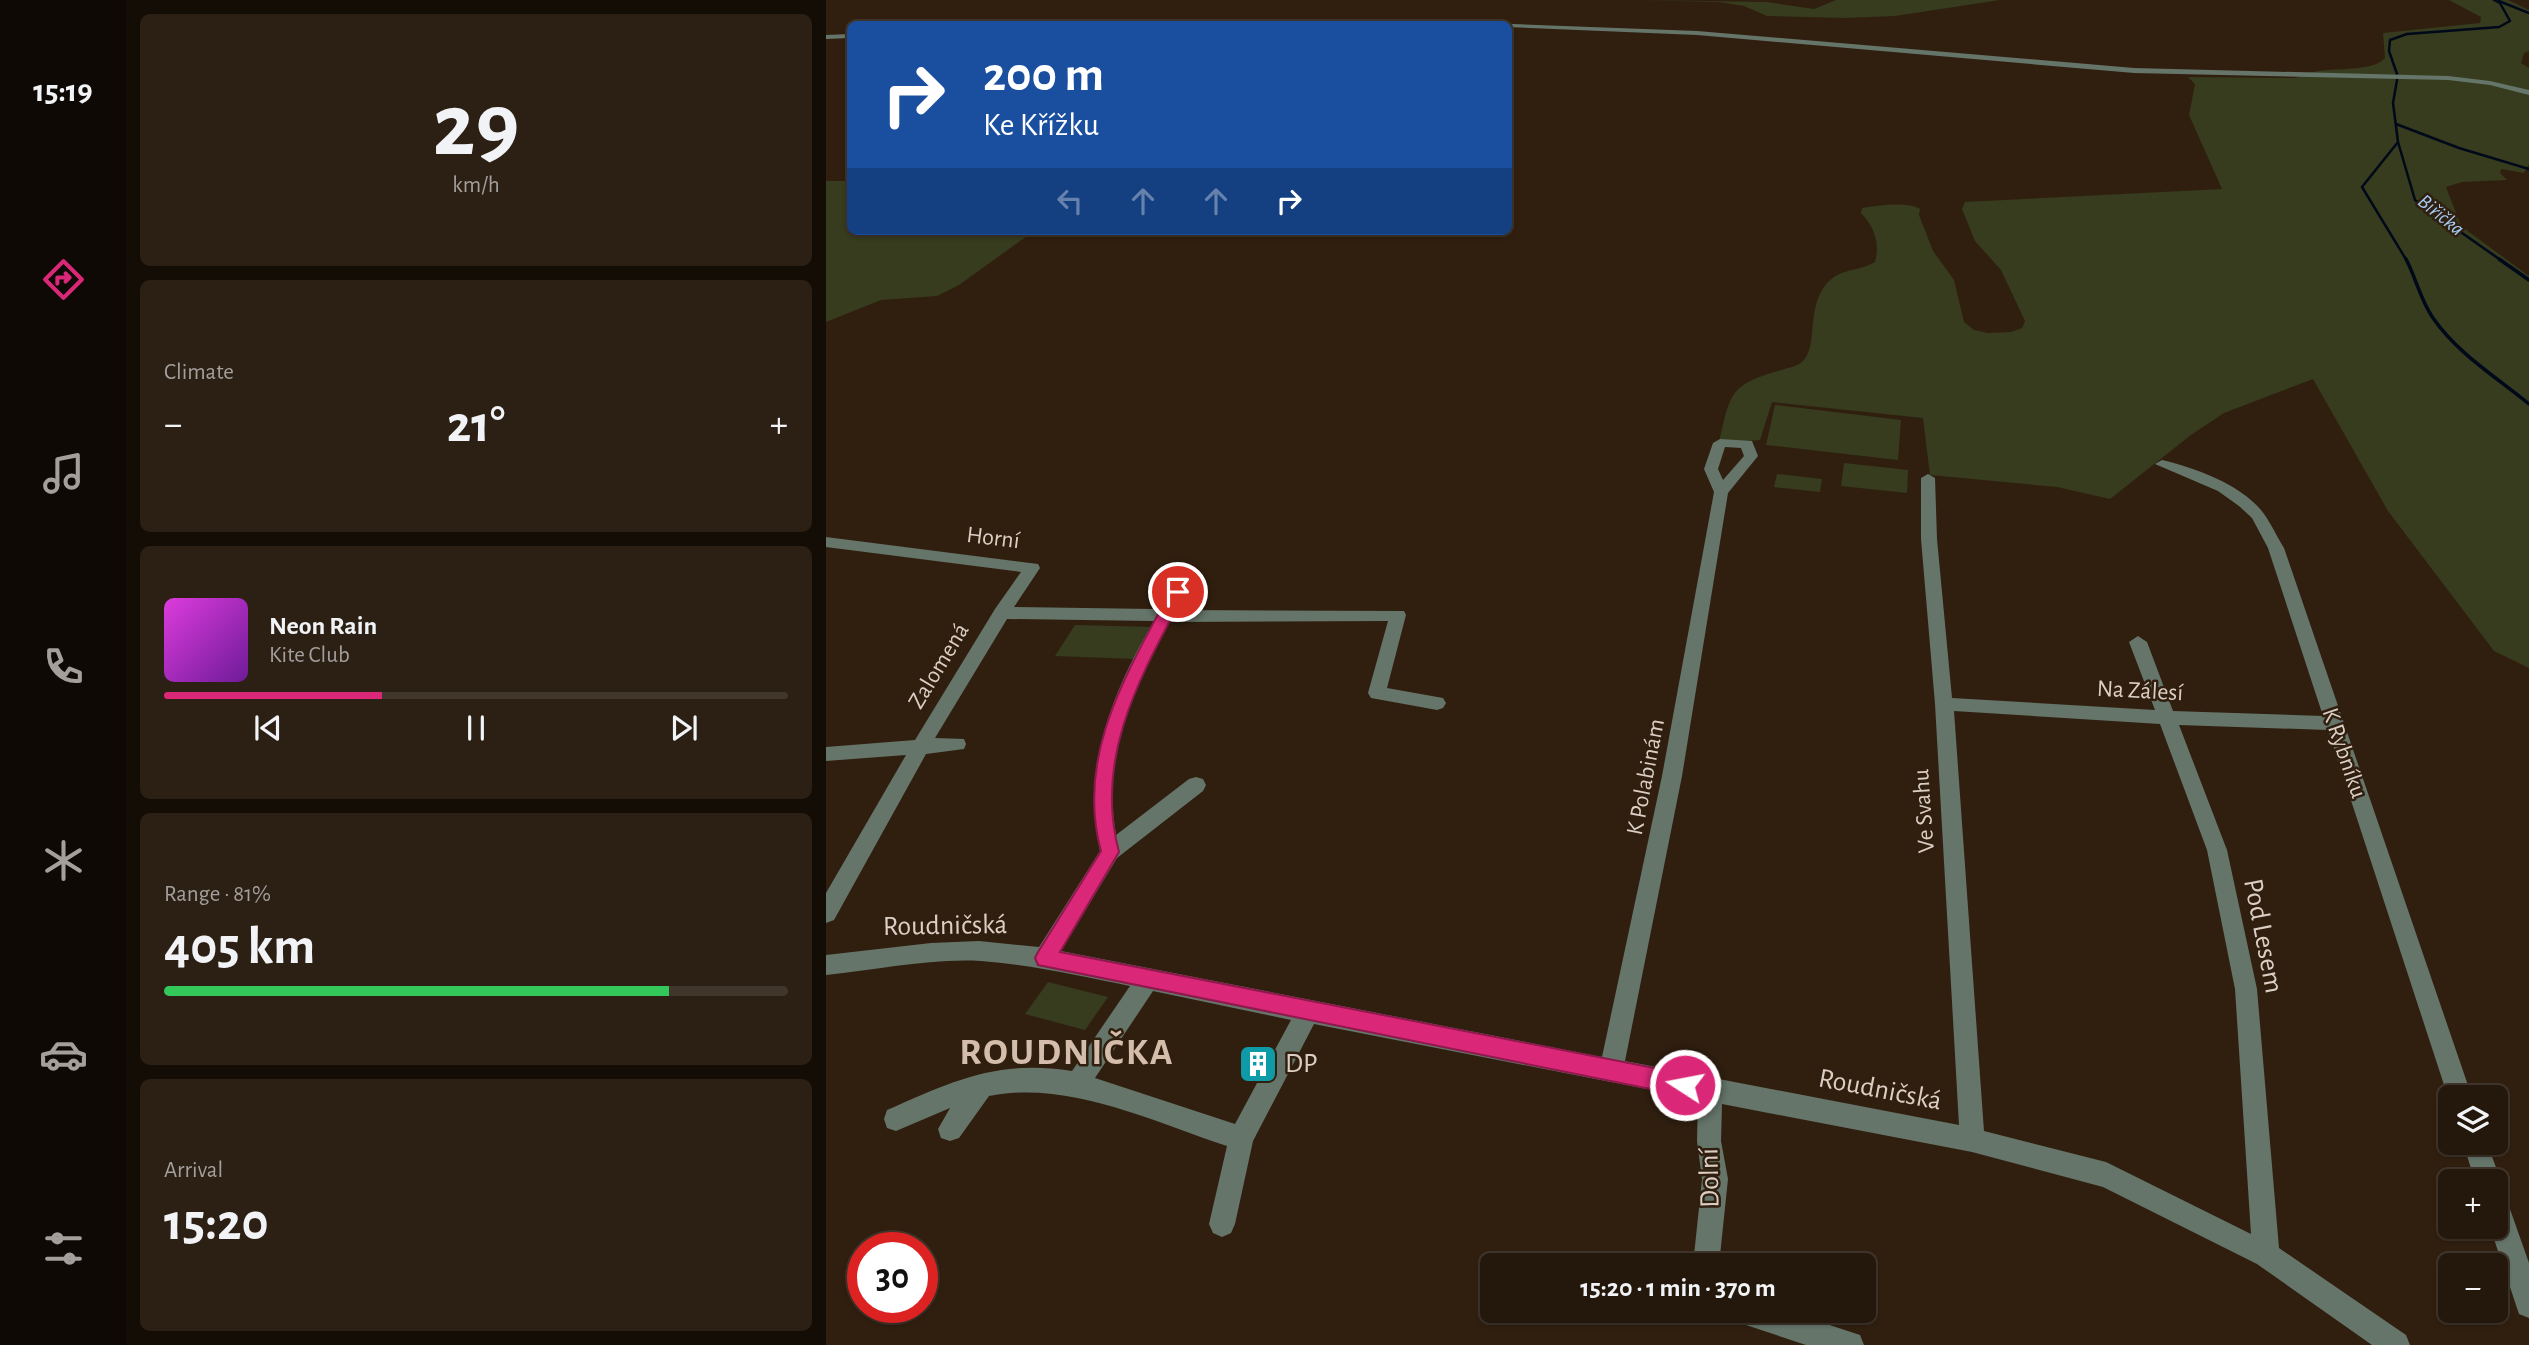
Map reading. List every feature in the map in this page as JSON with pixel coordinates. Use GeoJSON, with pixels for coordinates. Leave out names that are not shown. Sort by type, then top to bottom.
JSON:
{"type":"FeatureCollection","features":[{"type":"Feature","properties":{"kind":"street"},"geometry":{"type":"LineString","coordinates":[[1512,26],[1726,34],[2138,71],[2448,78],[2490,83],[2529,93]]}},
{"type":"Feature","properties":{"kind":"street"},"geometry":{"type":"LineString","coordinates":[[826,37],[847,36]]}},
{"type":"Feature","properties":{"kind":"street","name":"K Rybníku"},"geometry":{"type":"LineString","coordinates":[[2162,464],[2214,485],[2254,512],[2276,548],[2456,1085]]}},
{"type":"Feature","properties":{"kind":"street","name":"Ve Svahu"},"geometry":{"type":"LineString","coordinates":[[1928,478],[1929,539],[1944,704],[1972,1140]]}},
{"type":"Feature","properties":{"kind":"street","name":"K Polabinám"},"geometry":{"type":"LineString","coordinates":[[1611,1070],[1672,776],[1721,492]]}},
{"type":"Feature","properties":{"kind":"street","name":"Horní"},"geometry":{"type":"LineString","coordinates":[[826,542],[1032,568],[1001,613]]}},
{"type":"Feature","properties":{"kind":"street"},"geometry":{"type":"LineString","coordinates":[[1110,852],[1101,800],[1108,752],[1127,688],[1160,615],[1178,592]]}},
{"type":"Feature","properties":{"kind":"street"},"geometry":{"type":"LineString","coordinates":[[1001,613],[1398,615],[1377,693],[1437,703]]}},
{"type":"Feature","properties":{"kind":"street","name":"Zalomená"},"geometry":{"type":"LineString","coordinates":[[826,913],[1001,613]]}},
{"type":"Feature","properties":{"kind":"street","name":"Pod Lesem"},"geometry":{"type":"LineString","coordinates":[[2138,642],[2217,850],[2246,989],[2266,1255]]}},
{"type":"Feature","properties":{"kind":"street","name":"Na Zálesí"},"geometry":{"type":"LineString","coordinates":[[1944,704],[2169,718],[2334,723]]}},
{"type":"Feature","properties":{"kind":"street"},"geometry":{"type":"LineString","coordinates":[[921,746],[957,744]]}},
{"type":"Feature","properties":{"kind":"street","name":"Zalomená"},"geometry":{"type":"LineString","coordinates":[[826,754],[921,746]]}},
{"type":"Feature","properties":{"kind":"street"},"geometry":{"type":"LineString","coordinates":[[1045,958],[1110,852],[1196,785]]}},
{"type":"Feature","properties":{"kind":"street","name":"Roudničská"},"geometry":{"type":"LineString","coordinates":[[826,965],[979,951],[1045,958],[1308,1012],[1972,1140],[2106,1175],[2266,1255],[2392,1344]]}},
{"type":"Feature","properties":{"kind":"street"},"geometry":{"type":"LineString","coordinates":[[1077,1084],[1148,979]]}},
{"type":"Feature","properties":{"kind":"street"},"geometry":{"type":"LineString","coordinates":[[1222,1224],[1241,1138],[1308,1012]]}},
{"type":"Feature","properties":{"kind":"street"},"geometry":{"type":"LineString","coordinates":[[896,1119],[957,1091],[983,1083],[1030,1078],[1052,1079],[1077,1084],[1241,1138]]}},
{"type":"Feature","properties":{"kind":"street"},"geometry":{"type":"LineString","coordinates":[[950,1129],[983,1083]]}},
{"type":"Feature","properties":{"kind":"street","name":"Dolní"},"geometry":{"type":"LineString","coordinates":[[1707,1253],[1715,1179],[1709,1141],[1710,1090]]}},
{"type":"Feature","properties":{"kind":"street"},"geometry":{"type":"LineString","coordinates":[[2508,1239],[2529,1304]]}},
{"type":"Feature","properties":{"kind":"street"},"geometry":{"type":"LineString","coordinates":[[1781,1323],[1850,1345]]}},
{"type":"Feature","properties":{"kind":"green space"},"geometry":{"type":"Polygon","coordinates":[[[1637,0],[1767,2],[1814,9],[1836,0],[2000,0],[1895,16],[1844,18],[1767,16],[1744,6],[1719,2],[1637,0]]]}},
{"type":"Feature","properties":{"kind":"green space"},"geometry":{"type":"Polygon","coordinates":[[[2449,0],[2508,0],[2529,10],[2529,51],[2524,53],[2521,63],[2529,68],[2529,164],[2524,173],[2501,169],[2500,173],[2507,180],[2462,182],[2446,187],[2461,226],[2529,276],[2529,668],[2494,651],[2388,511],[2313,379],[2224,413],[2191,435],[2110,499],[2057,487],[1930,475],[1923,418],[1772,402],[1760,440],[1719,443],[1729,403],[1740,388],[1762,376],[1798,365],[1808,354],[1815,309],[1824,287],[1838,274],[1875,262],[1875,236],[1861,213],[1862,208],[1900,205],[1920,209],[1919,215],[1933,251],[1954,280],[1964,322],[1974,330],[1988,333],[2011,332],[2022,328],[2025,321],[2001,270],[1975,241],[1962,209],[1965,202],[2222,189],[2189,115],[2195,84],[2188,77],[2296,78],[2318,71],[2368,67],[2385,58],[2383,33],[2480,23],[2481,17],[2449,0]]]}},
{"type":"Feature","properties":{"kind":"green space"},"geometry":{"type":"Polygon","coordinates":[[[826,181],[847,181],[847,235],[1028,235],[959,285],[937,296],[881,300],[826,322],[826,181]]]}},
{"type":"Feature","properties":{"kind":"green space"},"geometry":{"type":"Polygon","coordinates":[[[1775,405],[1901,420],[1898,460],[1766,445],[1775,405]]]}},
{"type":"Feature","properties":{"kind":"green space"},"geometry":{"type":"Polygon","coordinates":[[[1844,463],[1908,470],[1907,493],[1841,486],[1844,463]]]}},
{"type":"Feature","properties":{"kind":"green space"},"geometry":{"type":"Polygon","coordinates":[[[1777,474],[1822,479],[1820,492],[1774,487],[1777,474]]]}},
{"type":"Feature","properties":{"kind":"green space"},"geometry":{"type":"Polygon","coordinates":[[[1075,625],[1152,627],[1135,659],[1055,656],[1075,625]]]}},
{"type":"Feature","properties":{"kind":"green space"},"geometry":{"type":"Polygon","coordinates":[[[1048,982],[1108,997],[1085,1030],[1025,1014],[1048,982]]]}},
{"type":"Feature","properties":{"kind":"waterway","name":"Biřička"},"geometry":{"type":"LineString","coordinates":[[2397,74],[2389,51],[2390,40],[2407,34],[2499,27],[2510,21],[2500,3],[2494,0]]}},
{"type":"Feature","properties":{"kind":"waterway"},"geometry":{"type":"LineString","coordinates":[[2499,1],[2529,13]]}},
{"type":"Feature","properties":{"kind":"waterway","name":"Biřička"},"geometry":{"type":"LineString","coordinates":[[2397,80],[2393,103],[2398,142]]}},
{"type":"Feature","properties":{"kind":"waterway"},"geometry":{"type":"LineString","coordinates":[[2396,124],[2459,148],[2529,169]]}},
{"type":"Feature","properties":{"kind":"waterway","name":"Biřička"},"geometry":{"type":"LineString","coordinates":[[2398,142],[2415,200],[2502,261]]}},
{"type":"Feature","properties":{"kind":"waterway"},"geometry":{"type":"LineString","coordinates":[[2398,142],[2362,187],[2407,260]]}},
{"type":"Feature","properties":{"kind":"waterway","name":"Biřička"},"geometry":{"type":"LineString","coordinates":[[2499,259],[2529,280]]}},
{"type":"Feature","properties":{"kind":"waterway"},"geometry":{"type":"LineString","coordinates":[[2407,260],[2425,303],[2443,331],[2465,353],[2529,404]]}},
{"type":"Feature","properties":{"kind":"place","name":"DP"},"geometry":{"type":"Point","coordinates":[1258,1064]}},
{"type":"Feature","properties":{"kind":"district","name":"ROUDNIČKA"},"geometry":{"type":"Point","coordinates":[1067,1053]}},
{"type":"Feature","properties":{"kind":"route"},"geometry":{"type":"LineString","coordinates":[[1178,592],[1127,688],[1108,752],[1101,800],[1110,852],[1045,958],[1685,1085]]}}]}
